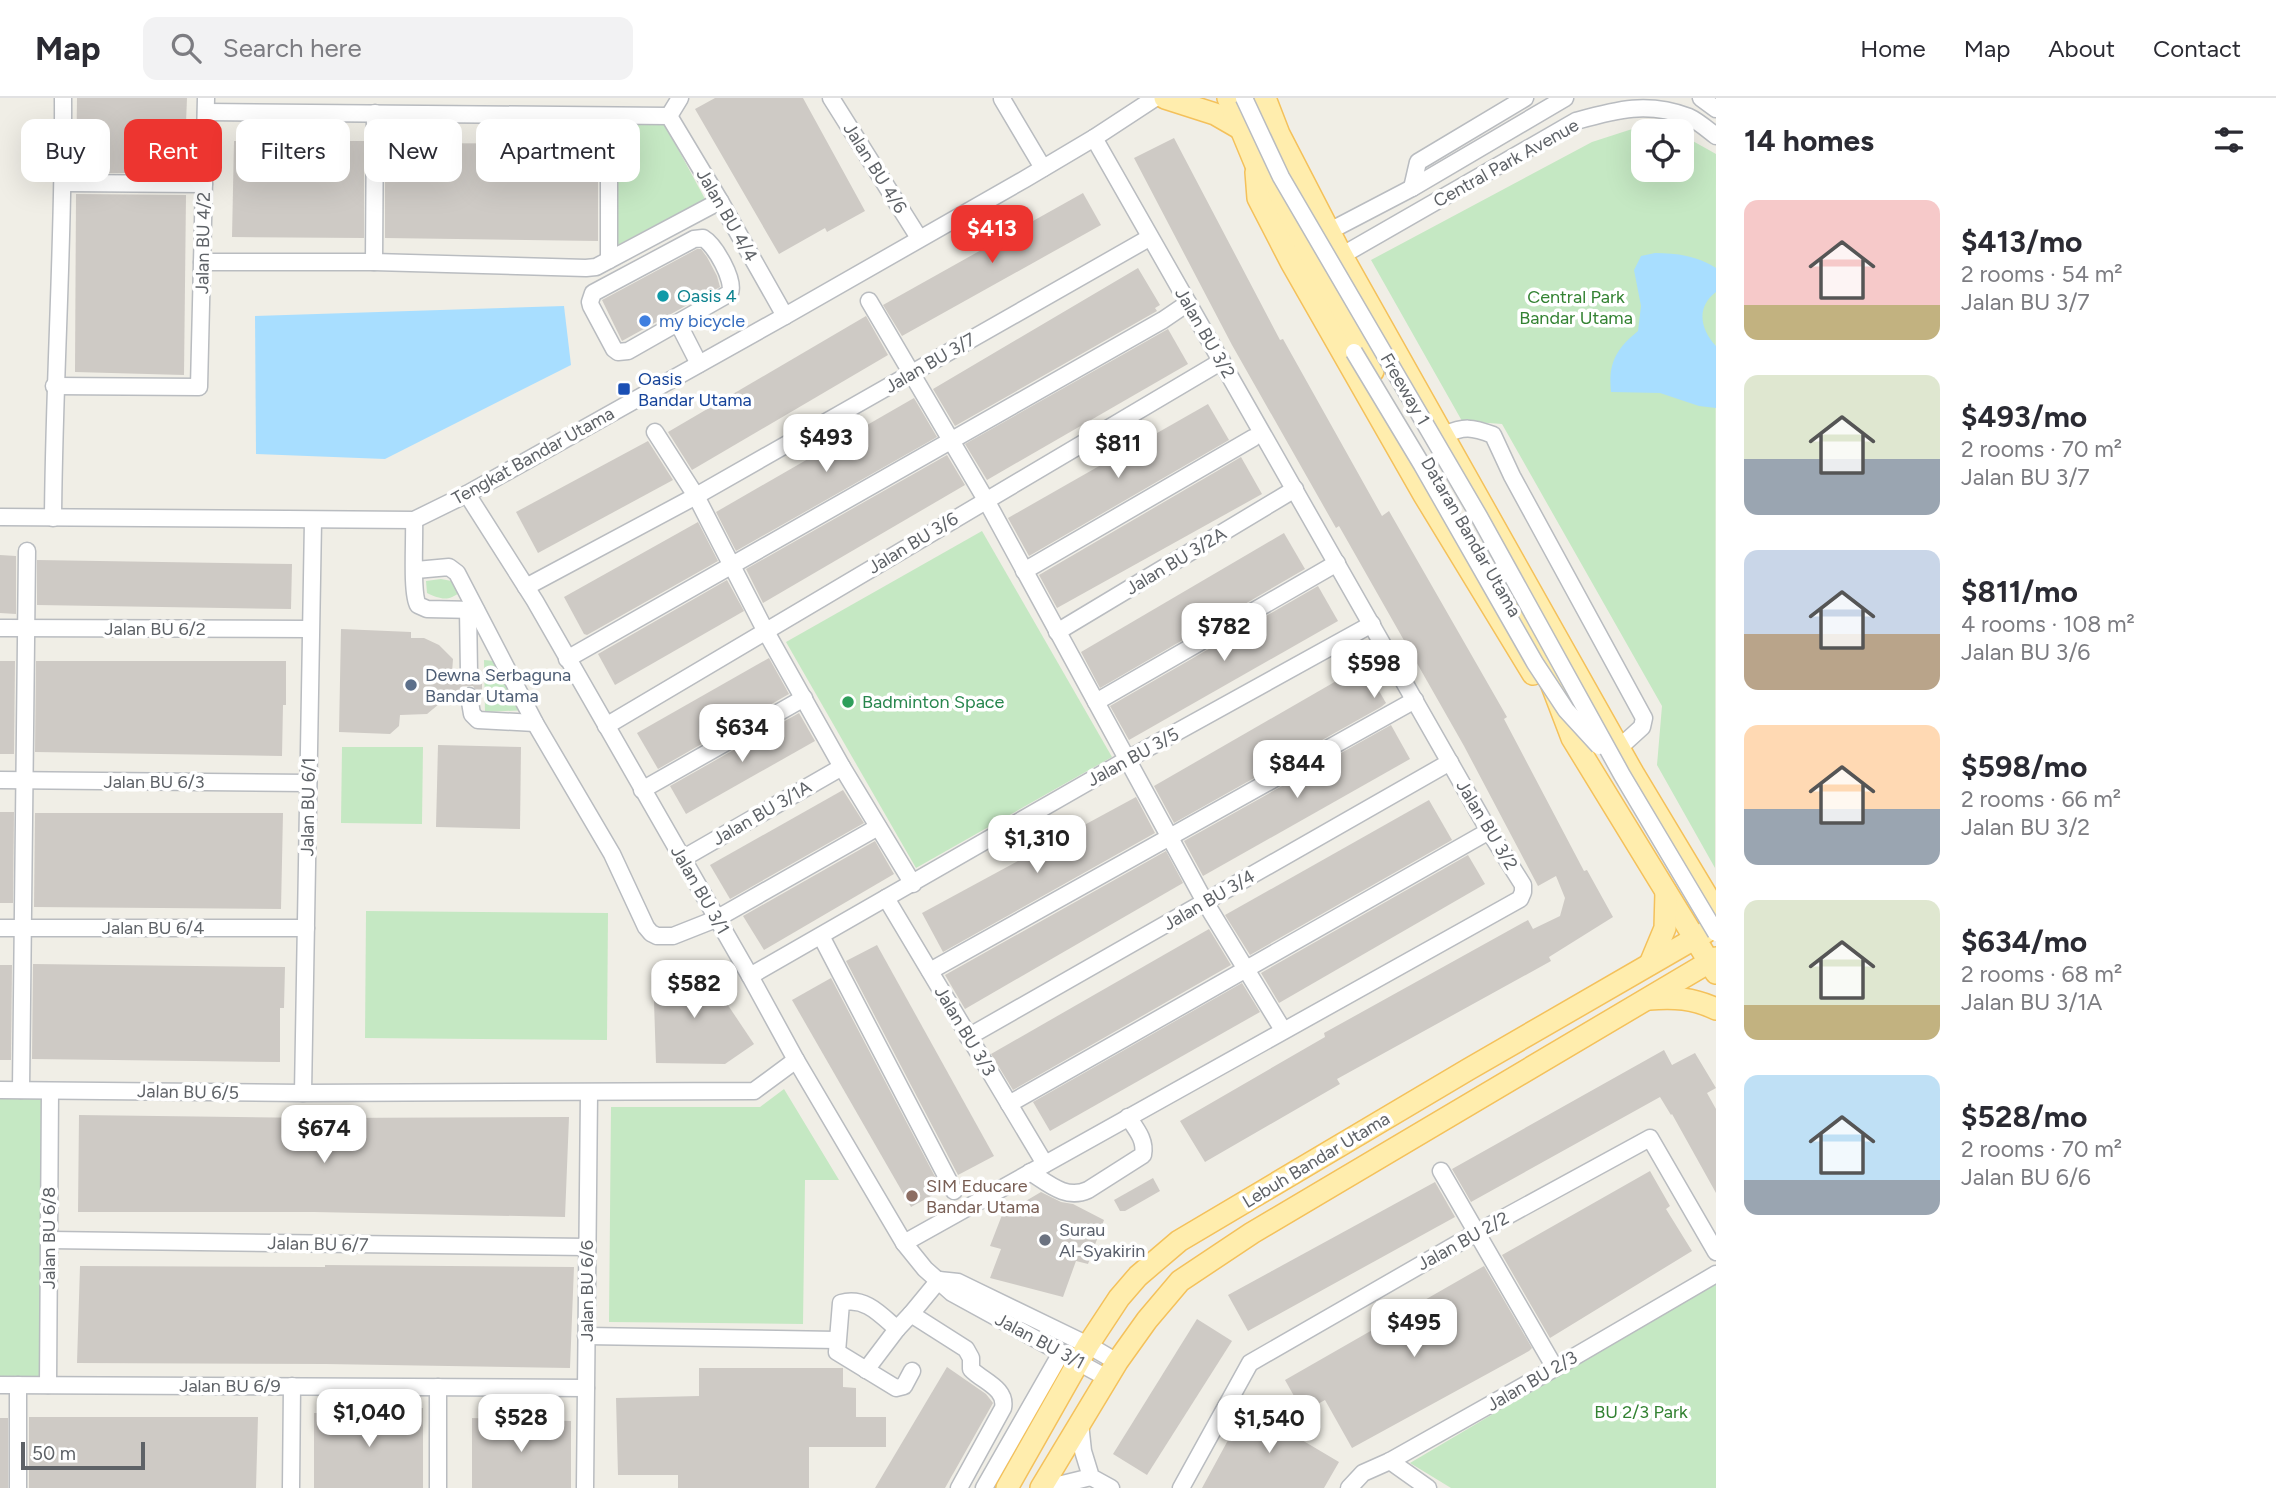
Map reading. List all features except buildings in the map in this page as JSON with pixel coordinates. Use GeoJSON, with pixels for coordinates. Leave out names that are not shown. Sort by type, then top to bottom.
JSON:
{"type":"FeatureCollection","features":[{"type":"Feature","properties":{"kind":"main road"},"geometry":{"type":"LineString","coordinates":[[1165,98],[1215,114],[1241,129]]}},
{"type":"Feature","properties":{"kind":"main road","name":"Dataran Bandar Utama"},"geometry":{"type":"LineString","coordinates":[[1228,98],[1255,163],[1315,271],[1541,657],[1572,738],[1714,965]]}},
{"type":"Feature","properties":{"kind":"main road","name":"Dataran Bandar Utama"},"geometry":{"type":"LineString","coordinates":[[1265,98],[1279,134],[1342,256],[1619,748],[1716,911]]}},
{"type":"Feature","properties":{"kind":"main road"},"geometry":{"type":"LineString","coordinates":[[1255,163],[1258,198],[1291,262],[1424,495],[1572,738]]}},
{"type":"Feature","properties":{"kind":"main road"},"geometry":{"type":"LineString","coordinates":[[1693,871],[1716,886]]}},
{"type":"Feature","properties":{"kind":"main road"},"geometry":{"type":"LineString","coordinates":[[1650,964],[1665,928],[1666,892]]}},
{"type":"Feature","properties":{"kind":"main road","name":"Lebuh Bandar Utama"},"geometry":{"type":"LineString","coordinates":[[1007,1488],[1076,1353],[1138,1276],[1179,1241],[1480,1062],[1716,926]]}},
{"type":"Feature","properties":{"kind":"main road","name":"Lebuh Bandar Utama"},"geometry":{"type":"LineString","coordinates":[[1043,1488],[1112,1370],[1147,1320],[1180,1281],[1252,1233],[1647,999],[1714,965]]}},
{"type":"Feature","properties":{"kind":"main road"},"geometry":{"type":"LineString","coordinates":[[1647,999],[1675,997],[1698,1000],[1716,1009]]}},
{"type":"Feature","properties":{"kind":"street"},"geometry":{"type":"LineString","coordinates":[[53,518],[54,390],[64,183],[63,98]]}},
{"type":"Feature","properties":{"kind":"street"},"geometry":{"type":"LineString","coordinates":[[206,105],[375,113],[458,106],[609,116],[669,116],[680,98]]}},
{"type":"Feature","properties":{"kind":"street","name":"Jalan BU 4/6"},"geometry":{"type":"LineString","coordinates":[[831,98],[919,238]]}},
{"type":"Feature","properties":{"kind":"street","name":"Tengkat Bandar Utama"},"geometry":{"type":"LineString","coordinates":[[0,517],[414,520],[467,494],[785,316],[1094,138],[1155,98]]}},
{"type":"Feature","properties":{"kind":"street","name":"Freeway 1"},"geometry":{"type":"LineString","coordinates":[[1244,98],[1281,177],[1480,518],[1622,775],[1716,933]]}},
{"type":"Feature","properties":{"kind":"street"},"geometry":{"type":"LineString","coordinates":[[1412,188],[1418,162],[1525,98]]}},
{"type":"Feature","properties":{"kind":"street","name":"Central Park Avenue"},"geometry":{"type":"LineString","coordinates":[[1302,246],[1412,188],[1565,98]]}},
{"type":"Feature","properties":{"kind":"street"},"geometry":{"type":"LineString","coordinates":[[1701,98],[1716,109]]}},
{"type":"Feature","properties":{"kind":"street"},"geometry":{"type":"LineString","coordinates":[[1002,99],[1043,168]]}},
{"type":"Feature","properties":{"kind":"street","name":"Jalan BU 4/2"},"geometry":{"type":"LineString","coordinates":[[54,390],[199,387],[206,105]]}},
{"type":"Feature","properties":{"kind":"street","name":"Central Park Avenue"},"geometry":{"type":"LineString","coordinates":[[1315,271],[1576,121],[1619,109],[1655,108],[1689,117],[1716,136]]}},
{"type":"Feature","properties":{"kind":"street"},"geometry":{"type":"LineString","coordinates":[[374,262],[375,113]]}},
{"type":"Feature","properties":{"kind":"street"},"geometry":{"type":"LineString","coordinates":[[609,116],[609,260]]}},
{"type":"Feature","properties":{"kind":"street","name":"Jalan BU 4/4"},"geometry":{"type":"LineString","coordinates":[[669,116],[785,316]]}},
{"type":"Feature","properties":{"kind":"street","name":"Jalan BU 3/2"},"geometry":{"type":"LineString","coordinates":[[904,1243],[1520,899],[1523,892],[1523,885],[1489,831],[1094,138]]}},
{"type":"Feature","properties":{"kind":"street"},"geometry":{"type":"LineString","coordinates":[[64,183],[204,184]]}},
{"type":"Feature","properties":{"kind":"street"},"geometry":{"type":"LineString","coordinates":[[202,262],[374,262],[596,267],[720,201]]}},
{"type":"Feature","properties":{"kind":"street"},"geometry":{"type":"LineString","coordinates":[[703,238],[710,243],[731,279],[732,288],[726,296],[678,323],[628,351],[618,352],[611,345],[591,306],[590,297],[596,290],[694,239],[703,238]]}},
{"type":"Feature","properties":{"kind":"street","name":"Jalan BU 3/7"},"geometry":{"type":"LineString","coordinates":[[526,587],[696,496],[1149,238]]}},
{"type":"Feature","properties":{"kind":"street"},"geometry":{"type":"LineString","coordinates":[[869,301],[986,500],[1205,902],[1283,1030]]}},
{"type":"Feature","properties":{"kind":"street"},"geometry":{"type":"LineString","coordinates":[[567,659],[1163,320],[1188,303]]}},
{"type":"Feature","properties":{"kind":"street"},"geometry":{"type":"LineString","coordinates":[[678,323],[699,364]]}},
{"type":"Feature","properties":{"kind":"street"},"geometry":{"type":"LineString","coordinates":[[1346,324],[1354,352],[1535,663],[1566,710],[1622,775]]}},
{"type":"Feature","properties":{"kind":"street","name":"Jalan BU 3/6"},"geometry":{"type":"LineString","coordinates":[[606,726],[1222,361]]}},
{"type":"Feature","properties":{"kind":"street"},"geometry":{"type":"LineString","coordinates":[[1444,435],[1461,428],[1493,435],[1512,476],[1644,718],[1642,727],[1619,748]]}},
{"type":"Feature","properties":{"kind":"street"},"geometry":{"type":"LineString","coordinates":[[655,432],[696,496],[765,630],[913,884]]}},
{"type":"Feature","properties":{"kind":"street"},"geometry":{"type":"LineString","coordinates":[[1024,571],[1253,438]]}},
{"type":"Feature","properties":{"kind":"street","name":"Jalan BU 3/2A"},"geometry":{"type":"LineString","coordinates":[[1057,632],[1295,489]]}},
{"type":"Feature","properties":{"kind":"street","name":"Jalan BU 3/1"},"geometry":{"type":"LineString","coordinates":[[467,494],[526,587],[796,1060],[904,1243],[925,1269],[952,1293],[1112,1370]]}},
{"type":"Feature","properties":{"kind":"street"},"geometry":{"type":"LineString","coordinates":[[414,520],[415,596],[418,605],[427,609],[472,610]]}},
{"type":"Feature","properties":{"kind":"street","name":"Jalan BU 6/1"},"geometry":{"type":"LineString","coordinates":[[303,1093],[313,521]]}},
{"type":"Feature","properties":{"kind":"street"},"geometry":{"type":"LineString","coordinates":[[21,1090],[27,551]]}},
{"type":"Feature","properties":{"kind":"street"},"geometry":{"type":"LineString","coordinates":[[1096,702],[1337,563]]}},
{"type":"Feature","properties":{"kind":"street"},"geometry":{"type":"LineString","coordinates":[[416,570],[444,566],[454,569],[472,610],[612,853],[651,933],[657,936],[673,936],[716,919],[878,827]]}},
{"type":"Feature","properties":{"kind":"street"},"geometry":{"type":"LineString","coordinates":[[469,673],[472,610]]}},
{"type":"Feature","properties":{"kind":"street","name":"Jalan BU 3/5"},"geometry":{"type":"LineString","coordinates":[[750,976],[1128,759],[1372,625]]}},
{"type":"Feature","properties":{"kind":"street","name":"Jalan BU 6/2"},"geometry":{"type":"LineString","coordinates":[[0,628],[310,629]]}},
{"type":"Feature","properties":{"kind":"street"},"geometry":{"type":"LineString","coordinates":[[469,696],[472,714],[478,720],[535,723]]}},
{"type":"Feature","properties":{"kind":"street"},"geometry":{"type":"LineString","coordinates":[[642,790],[804,698]]}},
{"type":"Feature","properties":{"kind":"street"},"geometry":{"type":"LineString","coordinates":[[930,971],[1415,700]]}},
{"type":"Feature","properties":{"kind":"street","name":"Jalan BU 3/4"},"geometry":{"type":"LineString","coordinates":[[968,1037],[1450,762]]}},
{"type":"Feature","properties":{"kind":"street","name":"Jalan BU 3/1A"},"geometry":{"type":"LineString","coordinates":[[682,859],[842,766]]}},
{"type":"Feature","properties":{"kind":"street","name":"Jalan BU 6/3"},"geometry":{"type":"LineString","coordinates":[[0,780],[308,783]]}},
{"type":"Feature","properties":{"kind":"street"},"geometry":{"type":"LineString","coordinates":[[1009,1104],[1489,831]]}},
{"type":"Feature","properties":{"kind":"street","name":"Jalan BU 3/3"},"geometry":{"type":"LineString","coordinates":[[886,898],[1009,1104],[1037,1168]]}},
{"type":"Feature","properties":{"kind":"street","name":"Jalan BU 6/4"},"geometry":{"type":"LineString","coordinates":[[0,928],[306,929]]}},
{"type":"Feature","properties":{"kind":"street"},"geometry":{"type":"LineString","coordinates":[[821,936],[954,1191]]}},
{"type":"Feature","properties":{"kind":"street","name":"Jalan BU 6/5"},"geometry":{"type":"LineString","coordinates":[[0,1090],[303,1093],[754,1091],[796,1060]]}},
{"type":"Feature","properties":{"kind":"street","name":"Jalan BU 6/8"},"geometry":{"type":"LineString","coordinates":[[48,1385],[50,1091]]}},
{"type":"Feature","properties":{"kind":"street","name":"Jalan BU 6/6"},"geometry":{"type":"LineString","coordinates":[[585,1488],[589,1093]]}},
{"type":"Feature","properties":{"kind":"street"},"geometry":{"type":"LineString","coordinates":[[1037,1168],[1066,1194],[1080,1194],[1088,1190],[1143,1155],[1142,1140],[1128,1117]]}},
{"type":"Feature","properties":{"kind":"street","name":"Jalan BU 2/2"},"geometry":{"type":"LineString","coordinates":[[1181,1488],[1250,1363],[1476,1233],[1650,1138],[1716,1252]]}},
{"type":"Feature","properties":{"kind":"street"},"geometry":{"type":"LineString","coordinates":[[1441,1171],[1555,1368]]}},
{"type":"Feature","properties":{"kind":"street","name":"Jalan BU 6/7"},"geometry":{"type":"LineString","coordinates":[[49,1240],[587,1247]]}},
{"type":"Feature","properties":{"kind":"street","name":"Jalan BU 2/3"},"geometry":{"type":"LineString","coordinates":[[1349,1488],[1363,1473],[1390,1461],[1555,1368],[1716,1274]]}},
{"type":"Feature","properties":{"kind":"street"},"geometry":{"type":"LineString","coordinates":[[866,1370],[939,1280]]}},
{"type":"Feature","properties":{"kind":"street","name":"Jalan BU 3/1"},"geometry":{"type":"LineString","coordinates":[[939,1280],[958,1282],[1076,1353]]}},
{"type":"Feature","properties":{"kind":"street"},"geometry":{"type":"LineString","coordinates":[[897,1329],[871,1306],[843,1302],[839,1307],[837,1352],[896,1388],[900,1389],[912,1371]]}},
{"type":"Feature","properties":{"kind":"street"},"geometry":{"type":"LineString","coordinates":[[911,1314],[966,1349],[971,1358],[971,1369],[1001,1393],[1004,1402],[958,1488]]}},
{"type":"Feature","properties":{"kind":"street"},"geometry":{"type":"LineString","coordinates":[[586,1336],[837,1340]]}},
{"type":"Feature","properties":{"kind":"street"},"geometry":{"type":"LineString","coordinates":[[984,1488],[1012,1439],[1076,1353]]}},
{"type":"Feature","properties":{"kind":"street","name":"Jalan BU 6/9"},"geometry":{"type":"LineString","coordinates":[[0,1385],[586,1388]]}},
{"type":"Feature","properties":{"kind":"street"},"geometry":{"type":"LineString","coordinates":[[18,1385],[18,1488]]}},
{"type":"Feature","properties":{"kind":"street"},"geometry":{"type":"LineString","coordinates":[[290,1488],[292,1386]]}},
{"type":"Feature","properties":{"kind":"street"},"geometry":{"type":"LineString","coordinates":[[438,1387],[438,1488]]}},
{"type":"Feature","properties":{"kind":"street"},"geometry":{"type":"LineString","coordinates":[[1080,1423],[1083,1451],[1091,1477]]}},
{"type":"Feature","properties":{"kind":"street"},"geometry":{"type":"LineString","coordinates":[[992,1427],[1012,1439]]}},
{"type":"Feature","properties":{"kind":"street"},"geometry":{"type":"LineString","coordinates":[[1390,1461],[1428,1488]]}},
{"type":"Feature","properties":{"kind":"street"},"geometry":{"type":"LineString","coordinates":[[1043,1488],[1091,1477],[1111,1488]]}},
{"type":"Feature","properties":{"kind":"green space"},"geometry":{"type":"Polygon","coordinates":[[[640,121],[663,121],[705,199],[612,248],[613,182],[640,182],[640,121]]]}},
{"type":"Feature","properties":{"kind":"green space","name":"Central Park Bandar Utama"},"geometry":{"type":"Polygon","coordinates":[[[1631,129],[1631,182],[1694,182],[1694,142],[1716,154],[1715,868],[1657,765],[1662,706],[1502,424],[1462,421],[1371,260],[1592,142],[1631,129]]]}},
{"type":"Feature","properties":{"kind":"green space"},"geometry":{"type":"Polygon","coordinates":[[[982,531],[1112,757],[916,868],[786,642],[982,531]]]}},
{"type":"Feature","properties":{"kind":"green space"},"geometry":{"type":"Polygon","coordinates":[[[441,579],[457,582],[460,592],[444,598],[427,593],[426,581],[441,579]]]}},
{"type":"Feature","properties":{"kind":"green space"},"geometry":{"type":"Polygon","coordinates":[[[484,660],[505,662],[527,710],[485,712],[484,660]]]}},
{"type":"Feature","properties":{"kind":"green space"},"geometry":{"type":"Polygon","coordinates":[[[342,747],[423,747],[422,824],[341,823],[342,747]]]}},
{"type":"Feature","properties":{"kind":"green space"},"geometry":{"type":"Polygon","coordinates":[[[366,911],[608,913],[607,1040],[365,1038],[366,911]]]}},
{"type":"Feature","properties":{"kind":"green space"},"geometry":{"type":"Polygon","coordinates":[[[784,1089],[839,1180],[805,1180],[803,1324],[609,1322],[611,1107],[760,1107],[784,1089]]]}},
{"type":"Feature","properties":{"kind":"green space"},"geometry":{"type":"Polygon","coordinates":[[[0,1093],[47,1094],[45,1382],[0,1382],[0,1093]]]}},
{"type":"Feature","properties":{"kind":"green space","name":"BU 2/3 Park"},"geometry":{"type":"Polygon","coordinates":[[[1716,1282],[1716,1488],[1451,1488],[1410,1463],[1716,1282]]]}},
{"type":"Feature","properties":{"kind":"water"},"geometry":{"type":"Polygon","coordinates":[[[1655,253],[1687,256],[1716,268],[1716,292],[1705,304],[1702,318],[1706,332],[1716,346],[1716,408],[1699,406],[1660,393],[1611,392],[1611,373],[1615,357],[1638,331],[1641,306],[1634,270],[1641,256],[1655,253]]]}},
{"type":"Feature","properties":{"kind":"water"},"geometry":{"type":"Polygon","coordinates":[[[564,306],[571,365],[385,459],[256,454],[255,316],[564,306]]]}},
{"type":"Feature","properties":{"kind":"place","name":"Oasis 4"},"geometry":{"type":"Point","coordinates":[663,296]}},
{"type":"Feature","properties":{"kind":"place","name":"my bicycle"},"geometry":{"type":"Point","coordinates":[645,321]}},
{"type":"Feature","properties":{"kind":"place","name":"Oasis Bandar Utama"},"geometry":{"type":"Point","coordinates":[624,389]}},
{"type":"Feature","properties":{"kind":"place","name":"Dewna Serbaguna Bandar Utama"},"geometry":{"type":"Point","coordinates":[411,685]}},
{"type":"Feature","properties":{"kind":"place","name":"Badminton Space"},"geometry":{"type":"Point","coordinates":[848,702]}},
{"type":"Feature","properties":{"kind":"place","name":"SIM Educare Bandar Utama"},"geometry":{"type":"Point","coordinates":[912,1196]}},
{"type":"Feature","properties":{"kind":"place","name":"Surau Al-Syakirin"},"geometry":{"type":"Point","coordinates":[1045,1240]}}]}
